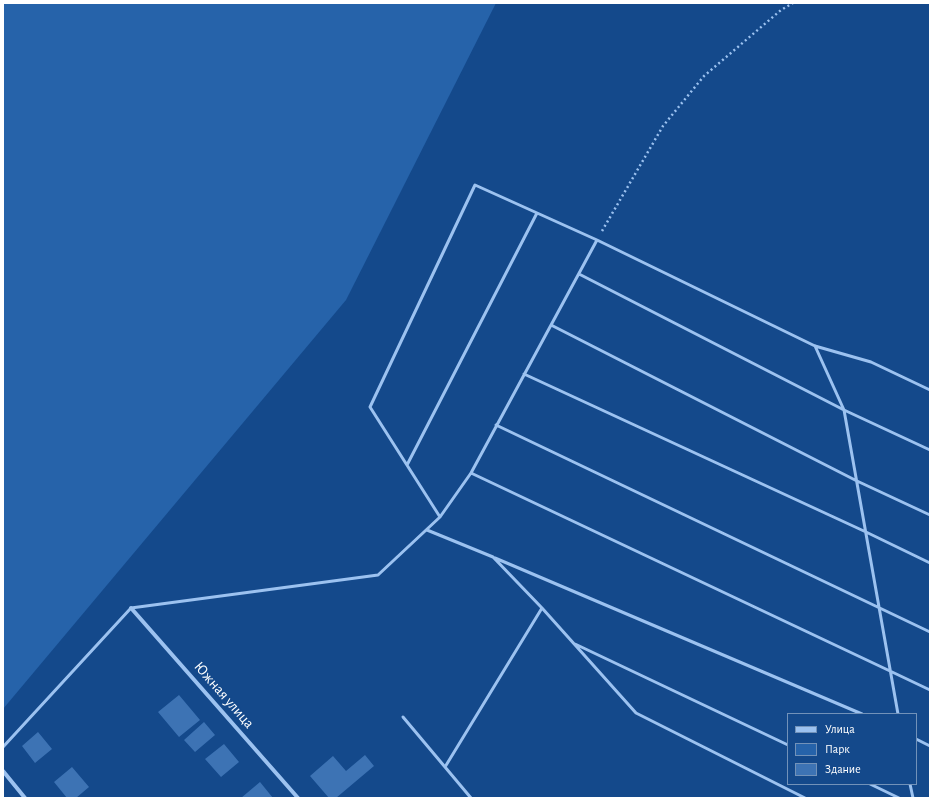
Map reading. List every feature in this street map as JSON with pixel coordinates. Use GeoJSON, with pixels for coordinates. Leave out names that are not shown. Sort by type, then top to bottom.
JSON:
{"type":"FeatureCollection","features":[{"type":"Feature","properties":{"kind":"street","name":"Южная улица"},"geometry":{"type":"LineString","coordinates":[[131,608],[298,798]]}},
{"type":"Feature","properties":{"kind":"street"},"geometry":{"type":"LineString","coordinates":[[3,772],[25,798]]}},
{"type":"Feature","properties":{"kind":"lane"},"geometry":{"type":"LineString","coordinates":[[440,517],[370,407],[475,185],[597,240],[816,346],[871,362],[930,390]]}},
{"type":"Feature","properties":{"kind":"lane"},"geometry":{"type":"LineString","coordinates":[[407,465],[537,213]]}},
{"type":"Feature","properties":{"kind":"lane"},"geometry":{"type":"LineString","coordinates":[[3,747],[131,608],[378,575],[440,517],[471,473],[597,240]]}},
{"type":"Feature","properties":{"kind":"lane"},"geometry":{"type":"LineString","coordinates":[[579,274],[844,410],[930,450]]}},
{"type":"Feature","properties":{"kind":"lane"},"geometry":{"type":"LineString","coordinates":[[551,325],[857,481],[930,515]]}},
{"type":"Feature","properties":{"kind":"lane"},"geometry":{"type":"LineString","coordinates":[[816,346],[844,410],[898,713]]}},
{"type":"Feature","properties":{"kind":"lane"},"geometry":{"type":"LineString","coordinates":[[524,374],[930,563]]}},
{"type":"Feature","properties":{"kind":"lane"},"geometry":{"type":"LineString","coordinates":[[496,425],[930,632]]}},
{"type":"Feature","properties":{"kind":"lane"},"geometry":{"type":"LineString","coordinates":[[471,473],[930,690]]}},
{"type":"Feature","properties":{"kind":"lane"},"geometry":{"type":"LineString","coordinates":[[427,530],[860,713]]}},
{"type":"Feature","properties":{"kind":"lane"},"geometry":{"type":"LineString","coordinates":[[493,557],[542,608],[636,713],[805,798]]}},
{"type":"Feature","properties":{"kind":"lane"},"geometry":{"type":"LineString","coordinates":[[445,767],[542,608]]}},
{"type":"Feature","properties":{"kind":"lane"},"geometry":{"type":"LineString","coordinates":[[573,643],[787,745]]}},
{"type":"Feature","properties":{"kind":"lane"},"geometry":{"type":"LineString","coordinates":[[403,717],[471,798]]}},
{"type":"Feature","properties":{"kind":"lane"},"geometry":{"type":"LineString","coordinates":[[917,740],[930,746]]}},
{"type":"Feature","properties":{"kind":"lane"},"geometry":{"type":"LineString","coordinates":[[872,785],[899,798]]}},
{"type":"Feature","properties":{"kind":"lane"},"geometry":{"type":"LineString","coordinates":[[910,785],[913,798]]}},
{"type":"Feature","properties":{"kind":"path"},"geometry":{"type":"LineString","coordinates":[[597,240],[662,126],[704,76],[781,10],[793,3]]}},
{"type":"Feature","properties":{"kind":"green space"},"geometry":{"type":"Polygon","coordinates":[[[3,3],[496,3],[346,300],[3,709],[3,3]]]}},
{"type":"Feature","properties":{"kind":"building"},"geometry":{"type":"Polygon","coordinates":[[[179,695],[200,720],[179,737],[158,712],[179,695]]]}},
{"type":"Feature","properties":{"kind":"building"},"geometry":{"type":"Polygon","coordinates":[[[204,722],[215,735],[195,752],[184,740],[204,722]]]}},
{"type":"Feature","properties":{"kind":"building"},"geometry":{"type":"Polygon","coordinates":[[[38,732],[52,749],[35,763],[22,746],[38,732]]]}},
{"type":"Feature","properties":{"kind":"building"},"geometry":{"type":"Polygon","coordinates":[[[224,744],[239,762],[221,777],[205,759],[224,744]]]}},
{"type":"Feature","properties":{"kind":"building"},"geometry":{"type":"Polygon","coordinates":[[[365,755],[374,766],[336,798],[329,798],[310,776],[333,756],[346,771],[365,755]]]}},
{"type":"Feature","properties":{"kind":"building"},"geometry":{"type":"Polygon","coordinates":[[[72,767],[89,787],[76,798],[67,798],[54,782],[72,767]]]}},
{"type":"Feature","properties":{"kind":"building"},"geometry":{"type":"Polygon","coordinates":[[[260,782],[273,798],[241,798],[260,782]]]}}]}
